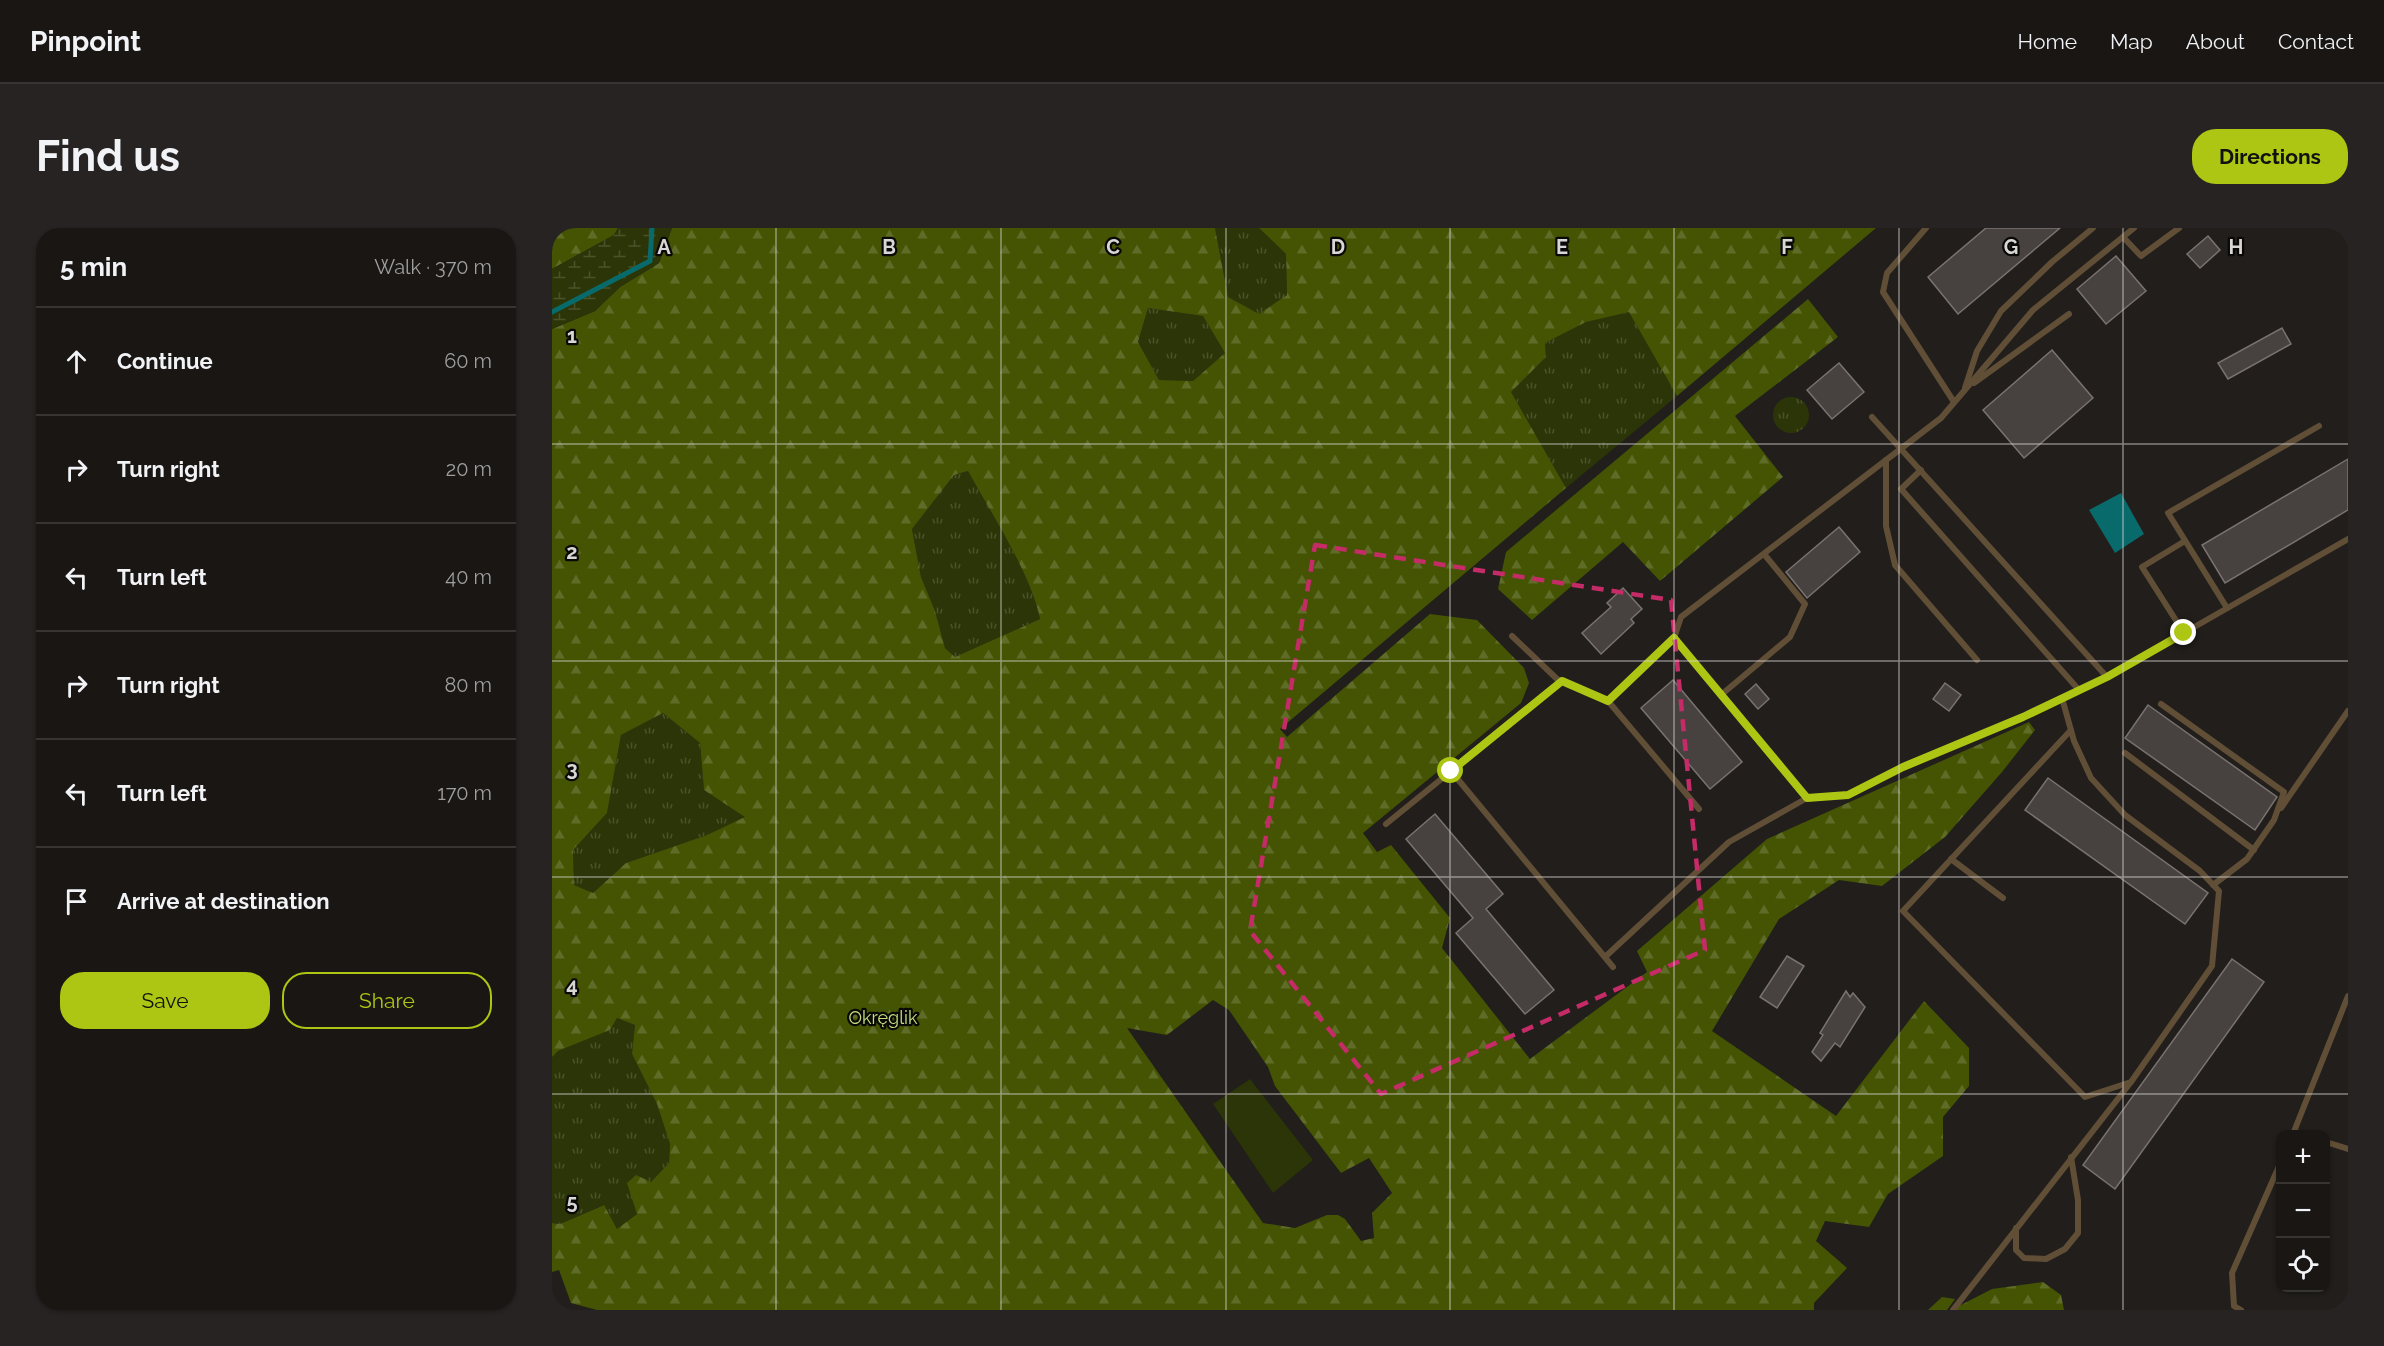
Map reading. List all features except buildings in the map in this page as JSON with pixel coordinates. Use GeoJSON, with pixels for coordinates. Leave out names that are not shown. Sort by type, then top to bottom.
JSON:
{"type":"FeatureCollection","features":[{"type":"Feature","properties":{"kind":"lane"},"geometry":{"type":"LineString","coordinates":[[1926,228],[1887,273],[1883,292],[1954,402]]}},
{"type":"Feature","properties":{"kind":"lane"},"geometry":{"type":"LineString","coordinates":[[1964,390],[1977,351],[2001,310],[2092,228]]}},
{"type":"Feature","properties":{"kind":"lane"},"geometry":{"type":"LineString","coordinates":[[1608,701],[1674,638],[1681,617],[1941,418],[2033,310],[2134,228]]}},
{"type":"Feature","properties":{"kind":"lane"},"geometry":{"type":"LineString","coordinates":[[2123,237],[2141,256],[2180,228]]}},
{"type":"Feature","properties":{"kind":"lane"},"geometry":{"type":"LineString","coordinates":[[1964,390],[2069,314]]}},
{"type":"Feature","properties":{"kind":"lane"},"geometry":{"type":"LineString","coordinates":[[1872,417],[2107,677]]}},
{"type":"Feature","properties":{"kind":"lane"},"geometry":{"type":"LineString","coordinates":[[2227,608],[2168,513],[2319,426]]}},
{"type":"Feature","properties":{"kind":"lane"},"geometry":{"type":"LineString","coordinates":[[1886,460],[1886,526],[1895,565],[1977,660]]}},
{"type":"Feature","properties":{"kind":"lane"},"geometry":{"type":"LineString","coordinates":[[1921,470],[1901,489],[2079,690]]}},
{"type":"Feature","properties":{"kind":"lane"},"geometry":{"type":"LineString","coordinates":[[1605,957],[1729,842],[1807,798],[1848,795],[1903,767],[2107,677],[2348,539]]}},
{"type":"Feature","properties":{"kind":"lane"},"geometry":{"type":"LineString","coordinates":[[2184,633],[2142,567],[2185,541]]}},
{"type":"Feature","properties":{"kind":"lane"},"geometry":{"type":"LineString","coordinates":[[1721,695],[1790,637],[1805,604],[1764,554]]}},
{"type":"Feature","properties":{"kind":"lane"},"geometry":{"type":"LineString","coordinates":[[1512,636],[1557,679],[1608,701],[1699,809]]}},
{"type":"Feature","properties":{"kind":"lane"},"geometry":{"type":"LineString","coordinates":[[1674,638],[1807,798]]}},
{"type":"Feature","properties":{"kind":"lane"},"geometry":{"type":"LineString","coordinates":[[1386,824],[1562,681]]}},
{"type":"Feature","properties":{"kind":"lane"},"geometry":{"type":"LineString","coordinates":[[1953,1310],[2132,1082],[2212,966],[2219,891],[2200,871],[2125,815],[2091,778],[2071,730],[2062,698]]}},
{"type":"Feature","properties":{"kind":"lane"},"geometry":{"type":"LineString","coordinates":[[2161,704],[2284,792],[2276,816]]}},
{"type":"Feature","properties":{"kind":"lane"},"geometry":{"type":"LineString","coordinates":[[2213,885],[2247,859],[2254,850],[2348,711]]}},
{"type":"Feature","properties":{"kind":"lane"},"geometry":{"type":"LineString","coordinates":[[2071,730],[1903,911],[2085,1097],[2132,1082]]}},
{"type":"Feature","properties":{"kind":"lane"},"geometry":{"type":"LineString","coordinates":[[2125,753],[2254,850]]}},
{"type":"Feature","properties":{"kind":"lane"},"geometry":{"type":"LineString","coordinates":[[1451,771],[1613,967]]}},
{"type":"Feature","properties":{"kind":"lane"},"geometry":{"type":"LineString","coordinates":[[1951,859],[2003,898]]}},
{"type":"Feature","properties":{"kind":"lane"},"geometry":{"type":"LineString","coordinates":[[2295,1130],[2348,996]]}},
{"type":"Feature","properties":{"kind":"lane"},"geometry":{"type":"LineString","coordinates":[[2330,1144],[2348,1149]]}},
{"type":"Feature","properties":{"kind":"lane"},"geometry":{"type":"LineString","coordinates":[[2016,1228],[2016,1250],[2024,1258],[2046,1258],[2065,1249],[2078,1233],[2078,1200],[2071,1157]]}},
{"type":"Feature","properties":{"kind":"lane"},"geometry":{"type":"LineString","coordinates":[[2241,1310],[2234,1306],[2232,1273],[2276,1173]]}},
{"type":"Feature","properties":{"kind":"highlighted area"},"geometry":{"type":"Polygon","coordinates":[[[1315,545],[1671,600],[1705,950],[1381,1094],[1250,931],[1315,545]]]}},
{"type":"Feature","properties":{"kind":"green space"},"geometry":{"type":"Polygon","coordinates":[[[552,228],[618,228],[614,235],[552,269],[552,228]]]}},
{"type":"Feature","properties":{"kind":"green space"},"geometry":{"type":"Polygon","coordinates":[[[618,228],[672,228],[659,263],[620,287],[595,311],[552,329],[552,269],[614,235],[618,228]]]}},
{"type":"Feature","properties":{"kind":"green space","name":"Okręglik"},"geometry":{"type":"Polygon","coordinates":[[[672,228],[1215,228],[1228,297],[1259,314],[1287,295],[1286,254],[1259,228],[1876,228],[1677,396],[1629,312],[1586,322],[1545,343],[1546,357],[1511,392],[1566,488],[1280,729],[1287,737],[1430,614],[1477,620],[1524,668],[1529,683],[1521,703],[1363,833],[1377,852],[1391,845],[1450,918],[1442,948],[1530,1059],[1647,972],[1637,951],[1767,839],[2029,722],[2035,730],[1945,837],[1882,886],[1839,880],[1779,919],[1712,1031],[1836,1116],[1924,1001],[1969,1048],[1969,1086],[1943,1117],[1943,1156],[1888,1194],[1869,1227],[1825,1221],[1816,1241],[1847,1268],[1814,1303],[1814,1310],[597,1310],[571,1303],[559,1270],[552,1272],[552,1223],[560,1224],[604,1205],[617,1229],[637,1214],[627,1183],[636,1175],[651,1182],[669,1163],[670,1144],[657,1104],[632,1054],[635,1025],[617,1018],[610,1030],[558,1051],[552,1057],[552,329],[595,311],[620,287],[659,263],[672,228]],[[1148,308],[1138,342],[1159,380],[1193,381],[1225,353],[1203,316],[1148,308]],[[968,471],[954,475],[912,529],[921,577],[935,611],[945,648],[955,657],[1040,619],[1019,563],[968,471]],[[663,713],[621,735],[607,813],[573,850],[574,885],[593,893],[626,863],[707,835],[745,817],[704,790],[700,743],[663,713]],[[1213,1000],[1167,1035],[1127,1028],[1263,1223],[1295,1228],[1327,1215],[1338,1215],[1345,1219],[1361,1241],[1374,1238],[1372,1213],[1392,1193],[1369,1158],[1341,1173],[1275,1086],[1268,1067],[1229,1010],[1213,1000]]]}},
{"type":"Feature","properties":{"kind":"green space"},"geometry":{"type":"Polygon","coordinates":[[[1215,228],[1259,228],[1286,254],[1287,295],[1259,315],[1228,297],[1215,228]]]}},
{"type":"Feature","properties":{"kind":"green space"},"geometry":{"type":"Polygon","coordinates":[[[1808,299],[1838,337],[1735,416],[1783,477],[1660,581],[1623,542],[1532,620],[1498,589],[1506,552],[1808,299]]]}},
{"type":"Feature","properties":{"kind":"green space"},"geometry":{"type":"Polygon","coordinates":[[[1148,308],[1203,316],[1225,353],[1193,381],[1159,380],[1138,342],[1148,308]]]}},
{"type":"Feature","properties":{"kind":"green space"},"geometry":{"type":"Polygon","coordinates":[[[1629,311],[1677,396],[1566,488],[1511,392],[1546,357],[1545,343],[1586,322],[1629,311]]]}},
{"type":"Feature","properties":{"kind":"green space"},"geometry":{"type":"Polygon","coordinates":[[[1791,397],[1804,402],[1809,415],[1804,428],[1791,433],[1778,428],[1773,415],[1778,402],[1791,397]]]}},
{"type":"Feature","properties":{"kind":"green space"},"geometry":{"type":"Polygon","coordinates":[[[968,471],[1019,563],[1040,619],[955,657],[945,648],[935,611],[921,577],[912,529],[954,475],[968,471]]]}},
{"type":"Feature","properties":{"kind":"green space"},"geometry":{"type":"Polygon","coordinates":[[[663,713],[700,743],[704,790],[746,817],[707,835],[626,863],[593,893],[574,885],[573,850],[607,813],[621,735],[663,713]]]}},
{"type":"Feature","properties":{"kind":"green space"},"geometry":{"type":"Polygon","coordinates":[[[617,1018],[635,1025],[632,1054],[657,1104],[670,1144],[669,1163],[651,1182],[637,1214],[617,1229],[603,1205],[560,1224],[552,1223],[552,1057],[558,1051],[610,1030],[617,1018]]]}},
{"type":"Feature","properties":{"kind":"green space"},"geometry":{"type":"Polygon","coordinates":[[[1250,1079],[1313,1160],[1273,1193],[1213,1104],[1250,1079]]]}},
{"type":"Feature","properties":{"kind":"green space"},"geometry":{"type":"Polygon","coordinates":[[[2043,1282],[2061,1295],[2064,1310],[1956,1310],[1959,1306],[1992,1289],[2043,1282]]]}},
{"type":"Feature","properties":{"kind":"green space"},"geometry":{"type":"Polygon","coordinates":[[[1942,1297],[1955,1299],[1947,1310],[1928,1310],[1942,1297]]]}},
{"type":"Feature","properties":{"kind":"water"},"geometry":{"type":"Polygon","coordinates":[[[2121,493],[2144,534],[2115,553],[2089,510],[2121,493]]]}},
{"type":"Feature","properties":{"kind":"waterway"},"geometry":{"type":"LineString","coordinates":[[552,312],[650,261],[652,228]]}},
{"type":"Feature","properties":{"kind":"route"},"geometry":{"type":"LineString","coordinates":[[1451,771],[1562,681],[1608,701],[1674,638],[1807,798],[1848,795],[1903,767],[2023,717],[2107,677],[2184,633]]}}]}
